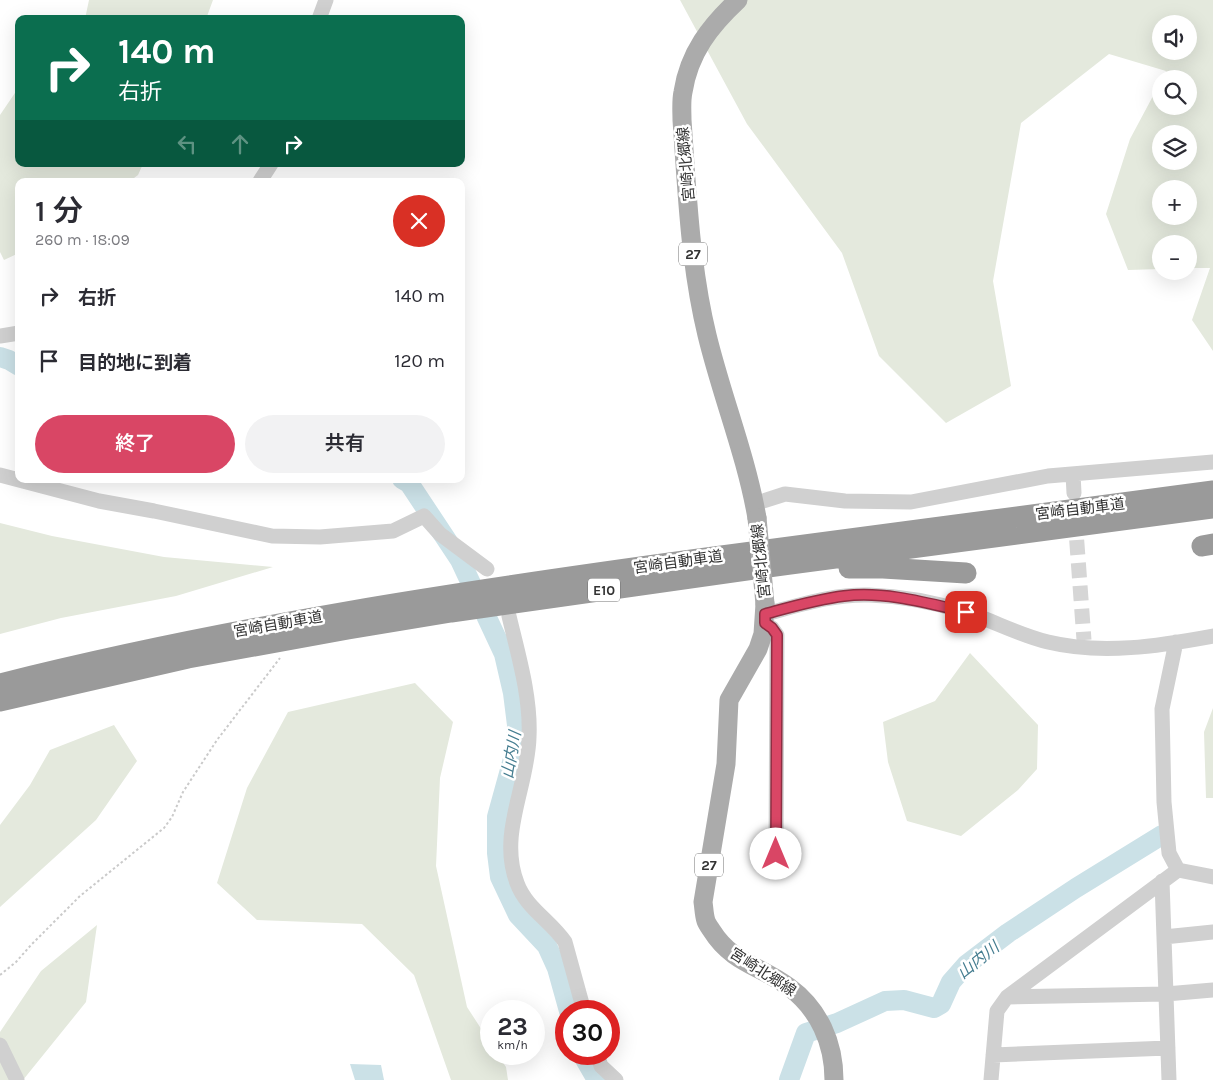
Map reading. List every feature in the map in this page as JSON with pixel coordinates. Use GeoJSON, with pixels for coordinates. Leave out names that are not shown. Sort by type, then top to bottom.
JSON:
{"type":"FeatureCollection","features":[{"type":"Feature","properties":{"kind":"highway","name":"宮崎自動車道"},"geometry":{"type":"LineString","coordinates":[[0,684],[150,648],[424,598],[593,573],[1213,491]]}},
{"type":"Feature","properties":{"kind":"highway","name":"宮崎自動車道"},"geometry":{"type":"LineString","coordinates":[[0,701],[188,658],[348,629],[658,582],[1213,508]]}},
{"type":"Feature","properties":{"kind":"highway"},"geometry":{"type":"LineString","coordinates":[[658,582],[697,584],[845,568],[883,568],[966,573]]}},
{"type":"Feature","properties":{"kind":"main road","name":"宮崎北郷線"},"geometry":{"type":"LineString","coordinates":[[738,0],[718,18],[705,35],[690,64],[682,93],[682,120],[697,285],[707,335],[750,478],[756,511],[765,614],[758,649],[729,700],[726,764],[703,902],[706,922],[717,938],[736,957],[788,986],[803,998],[818,1019],[830,1044],[834,1080]]}},
{"type":"Feature","properties":{"kind":"street"},"geometry":{"type":"LineString","coordinates":[[320,15],[326,0]]}},
{"type":"Feature","properties":{"kind":"street"},"geometry":{"type":"LineString","coordinates":[[262,178],[269,167]]}},
{"type":"Feature","properties":{"kind":"street"},"geometry":{"type":"LineString","coordinates":[[0,336],[15,334]]}},
{"type":"Feature","properties":{"kind":"street"},"geometry":{"type":"LineString","coordinates":[[756,511],[784,494],[844,501],[911,502],[1048,476],[1213,462]]}},
{"type":"Feature","properties":{"kind":"street"},"geometry":{"type":"LineString","coordinates":[[1073,474],[1074,493]]}},
{"type":"Feature","properties":{"kind":"street"},"geometry":{"type":"LineString","coordinates":[[0,475],[15,479]]}},
{"type":"Feature","properties":{"kind":"street"},"geometry":{"type":"LineString","coordinates":[[30,483],[99,501],[272,536],[320,537],[393,531],[424,516],[440,534],[487,569]]}},
{"type":"Feature","properties":{"kind":"street"},"geometry":{"type":"LineString","coordinates":[[776,854],[777,635],[765,614],[846,595],[871,595],[897,598],[966,612],[1007,629],[1049,642],[1084,644],[1118,649],[1160,645],[1213,636]]}},
{"type":"Feature","properties":{"kind":"street"},"geometry":{"type":"LineString","coordinates":[[509,616],[525,686],[530,736],[527,763],[511,834],[512,861],[517,883],[523,896],[559,933],[565,942],[581,1000]]}},
{"type":"Feature","properties":{"kind":"street"},"geometry":{"type":"LineString","coordinates":[[1176,642],[1162,709],[1164,802],[1169,853],[1178,870]]}},
{"type":"Feature","properties":{"kind":"street"},"geometry":{"type":"LineString","coordinates":[[991,1080],[997,1010],[1007,997],[1178,870],[1213,877]]}},
{"type":"Feature","properties":{"kind":"street"},"geometry":{"type":"LineString","coordinates":[[1162,881],[1169,1080]]}},
{"type":"Feature","properties":{"kind":"street"},"geometry":{"type":"LineString","coordinates":[[1164,937],[1213,932]]}},
{"type":"Feature","properties":{"kind":"street"},"geometry":{"type":"LineString","coordinates":[[1007,997],[1166,994],[1213,990]]}},
{"type":"Feature","properties":{"kind":"street"},"geometry":{"type":"LineString","coordinates":[[0,1044],[17,1080]]}},
{"type":"Feature","properties":{"kind":"street"},"geometry":{"type":"LineString","coordinates":[[993,1055],[1168,1048]]}},
{"type":"Feature","properties":{"kind":"street"},"geometry":{"type":"LineString","coordinates":[[602,1065],[616,1080]]}},
{"type":"Feature","properties":{"kind":"path"},"geometry":{"type":"LineString","coordinates":[[0,975],[16,962],[80,896],[164,828],[172,817],[183,792],[217,740],[281,656]]}},
{"type":"Feature","properties":{"kind":"shaded area"},"geometry":{"type":"Polygon","coordinates":[[[89,0],[213,0],[207,15],[86,15],[89,0]]]}},
{"type":"Feature","properties":{"kind":"shaded area"},"geometry":{"type":"Polygon","coordinates":[[[680,0],[1213,0],[1213,351],[1192,320],[1210,268],[1197,268],[1197,235],[1152,235],[1152,269],[1128,270],[1106,214],[1130,139],[1152,98],[1152,115],[1197,115],[1197,70],[1163,70],[1109,54],[1021,123],[993,281],[1011,386],[946,423],[879,356],[842,253],[747,124],[680,0]]]}},
{"type":"Feature","properties":{"kind":"shaded area"},"geometry":{"type":"Polygon","coordinates":[[[15,93],[15,167],[142,167],[138,175],[134,178],[15,178],[15,255],[4,260],[0,252],[0,115],[15,93]]]}},
{"type":"Feature","properties":{"kind":"shaded area"},"geometry":{"type":"Polygon","coordinates":[[[0,523],[52,536],[164,557],[273,567],[176,596],[61,618],[0,634],[0,523]]]}},
{"type":"Feature","properties":{"kind":"shaded area"},"geometry":{"type":"Polygon","coordinates":[[[970,653],[1038,725],[1037,769],[1018,790],[961,836],[907,821],[888,762],[883,722],[935,701],[970,653]]]}},
{"type":"Feature","properties":{"kind":"shaded area"},"geometry":{"type":"Polygon","coordinates":[[[415,683],[453,722],[440,778],[436,866],[467,1007],[480,1027],[480,1065],[505,1065],[508,1080],[451,1080],[414,975],[362,924],[257,920],[217,883],[247,788],[288,712],[415,683]]]}},
{"type":"Feature","properties":{"kind":"shaded area"},"geometry":{"type":"Polygon","coordinates":[[[1213,708],[1213,798],[1206,798],[1204,732],[1213,708]]]}},
{"type":"Feature","properties":{"kind":"shaded area"},"geometry":{"type":"Polygon","coordinates":[[[114,725],[137,761],[96,820],[0,907],[0,825],[30,785],[50,750],[114,725]]]}},
{"type":"Feature","properties":{"kind":"shaded area"},"geometry":{"type":"Polygon","coordinates":[[[97,925],[86,1002],[23,1080],[0,1080],[0,1032],[41,971],[97,925]]]}},
{"type":"Feature","properties":{"kind":"water"},"geometry":{"type":"Polygon","coordinates":[[[350,1064],[381,1065],[384,1080],[355,1080],[350,1064]]]}},
{"type":"Feature","properties":{"kind":"waterway","name":"山内川"},"geometry":{"type":"LineString","coordinates":[[0,357],[15,364]]}},
{"type":"Feature","properties":{"kind":"waterway","name":"山内川"},"geometry":{"type":"LineString","coordinates":[[409,483],[460,560],[504,654],[513,693],[517,725],[516,748],[497,817],[497,853],[500,877],[518,915],[547,946],[557,968],[566,1000]]}},
{"type":"Feature","properties":{"kind":"waterway","name":"山内川"},"geometry":{"type":"LineString","coordinates":[[789,1080],[806,1033],[837,1023],[885,1001],[904,1000],[934,1008],[941,1004],[951,982],[966,965],[1008,933],[1162,835]]}},
{"type":"Feature","properties":{"kind":"waterway","name":"山内川"},"geometry":{"type":"LineString","coordinates":[[588,1065],[597,1080]]}},
{"type":"Feature","properties":{"kind":"tunnel"},"geometry":{"type":"LineString","coordinates":[[1075,517],[1084,640]]}},
{"type":"Feature","properties":{"kind":"route"},"geometry":{"type":"LineString","coordinates":[[776,854],[777,635],[765,623],[765,614],[846,595],[897,598],[966,612]]}}]}
